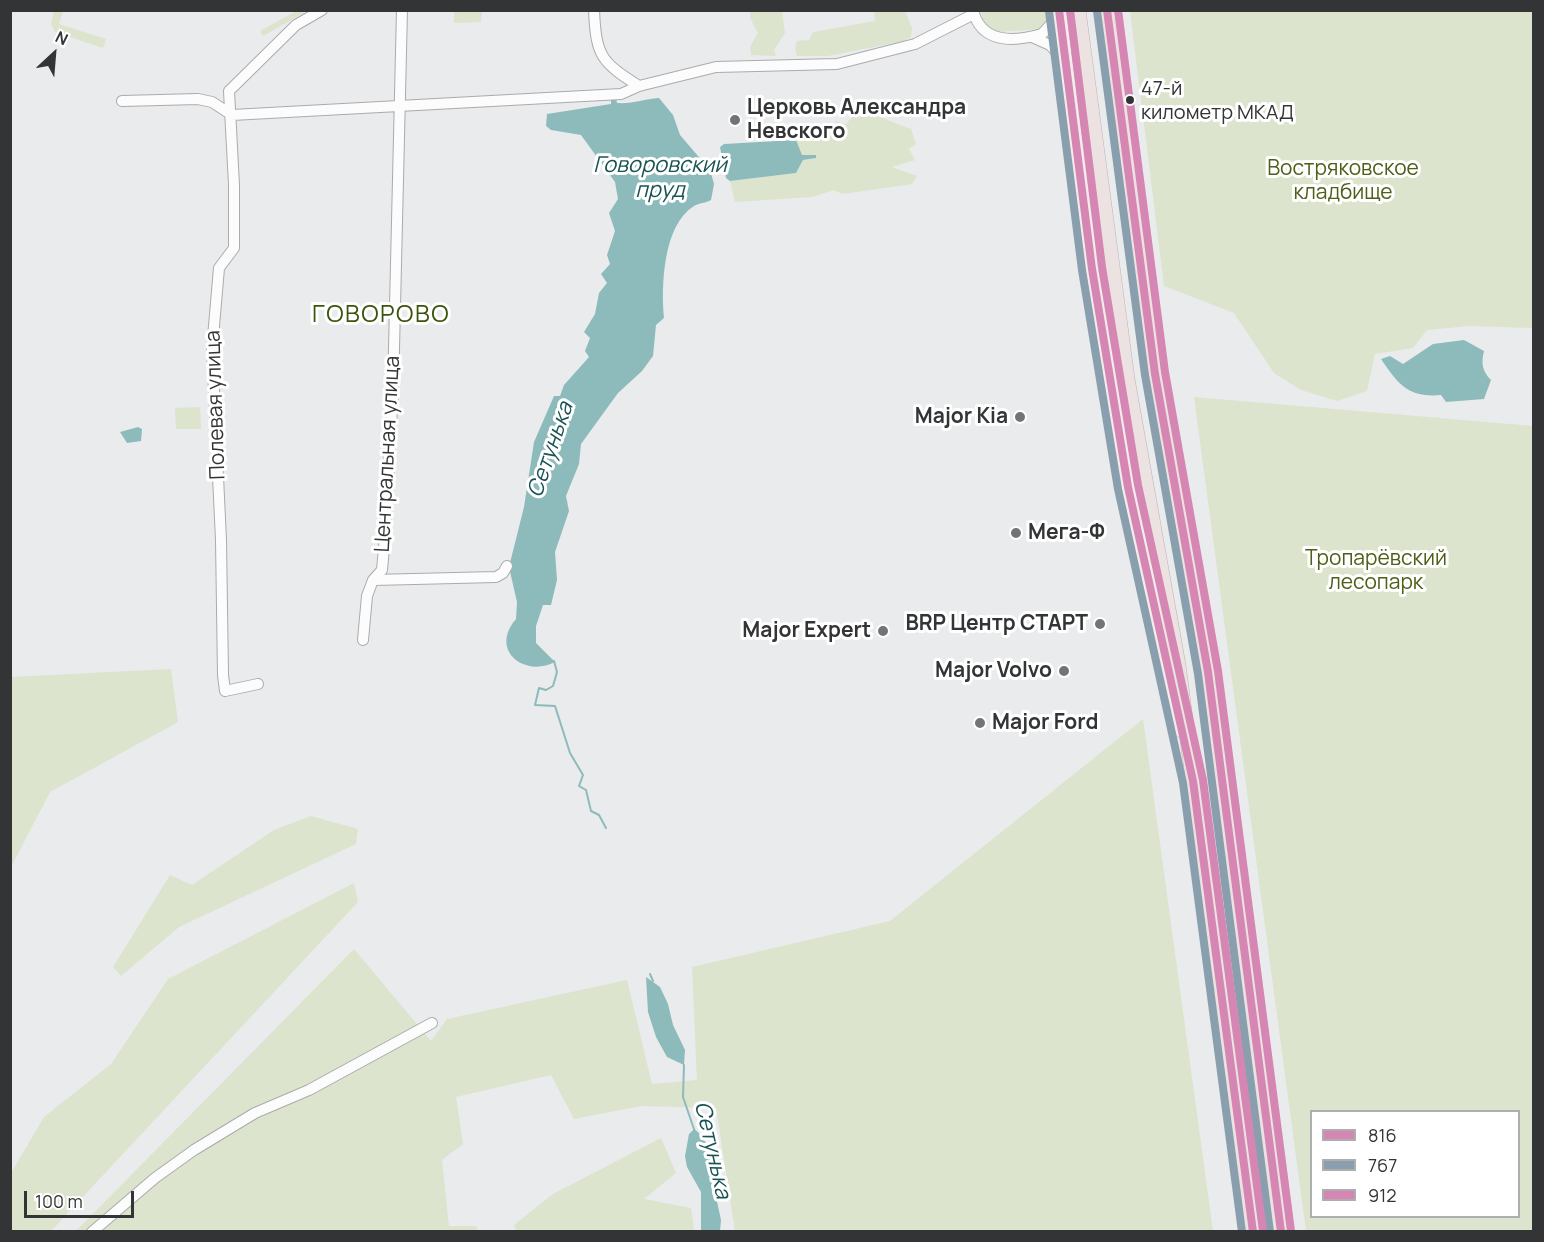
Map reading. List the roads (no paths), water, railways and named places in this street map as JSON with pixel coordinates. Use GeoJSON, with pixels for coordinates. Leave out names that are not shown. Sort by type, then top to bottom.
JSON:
{"type":"FeatureCollection","features":[{"type":"Feature","properties":{"kind":"highway"},"geometry":{"type":"LineString","coordinates":[[1078,10],[1127,379],[1174,640],[1252,1232]]}},
{"type":"Feature","properties":{"kind":"highway"},"geometry":{"type":"LineString","coordinates":[[1107,10],[1155,374],[1203,636],[1281,1232]]}},
{"type":"Feature","properties":{"kind":"main road"},"geometry":{"type":"LineString","coordinates":[[1059,10],[1092,269],[1128,487],[1193,781]]}},
{"type":"Feature","properties":{"kind":"street","name":"Полевая улица"},"geometry":{"type":"LineString","coordinates":[[258,684],[225,691],[223,675],[221,540],[212,349],[219,267],[234,248],[232,116],[229,91],[296,25],[322,10]]}},
{"type":"Feature","properties":{"kind":"street","name":"Центральная улица"},"geometry":{"type":"LineString","coordinates":[[363,640],[367,596],[373,580],[382,570],[385,537],[393,391],[402,10]]}},
{"type":"Feature","properties":{"kind":"street"},"geometry":{"type":"LineString","coordinates":[[594,10],[595,34],[605,63],[639,86]]}},
{"type":"Feature","properties":{"kind":"street"},"geometry":{"type":"LineString","coordinates":[[1032,37],[1048,29],[1059,10]]}},
{"type":"Feature","properties":{"kind":"street"},"geometry":{"type":"LineString","coordinates":[[122,101],[198,99],[212,102],[232,116],[400,107],[480,100],[533,100],[621,94],[639,86],[716,67],[837,64],[915,44],[974,12],[981,30],[986,34],[993,37],[1032,37],[1050,45],[1063,56],[1066,64]]}},
{"type":"Feature","properties":{"kind":"street"},"geometry":{"type":"LineString","coordinates":[[373,580],[496,577],[503,573],[507,566]]}},
{"type":"Feature","properties":{"kind":"street"},"geometry":{"type":"LineString","coordinates":[[92,1232],[155,1178],[194,1150],[255,1113],[318,1085],[432,1023]]}},
{"type":"Feature","properties":{"kind":"water","name":"Говоровский пруд"},"geometry":{"type":"Polygon","coordinates":[[[616,98],[617,103],[623,103],[659,98],[673,115],[680,135],[710,170],[714,184],[711,200],[694,206],[684,215],[670,241],[664,274],[664,318],[656,325],[653,356],[642,371],[618,393],[581,444],[579,464],[566,496],[569,511],[555,552],[557,580],[551,605],[543,605],[536,626],[536,643],[555,662],[543,666],[532,666],[522,664],[508,650],[506,641],[509,630],[516,619],[517,602],[509,567],[524,507],[534,442],[554,396],[560,396],[564,385],[589,357],[585,351],[590,338],[584,332],[595,314],[599,293],[607,283],[601,274],[610,264],[607,255],[615,231],[609,213],[618,199],[615,182],[581,135],[551,130],[546,126],[547,114],[611,104],[611,100],[616,98]]]}},
{"type":"Feature","properties":{"kind":"water"},"geometry":{"type":"Polygon","coordinates":[[[796,140],[802,155],[816,155],[816,158],[803,160],[796,173],[730,181],[726,178],[720,147],[724,144],[796,140]]]}},
{"type":"Feature","properties":{"kind":"water"},"geometry":{"type":"Polygon","coordinates":[[[1464,340],[1484,351],[1483,367],[1491,380],[1484,399],[1446,402],[1441,395],[1412,392],[1393,376],[1381,359],[1390,356],[1403,364],[1433,344],[1464,340]]]}},
{"type":"Feature","properties":{"kind":"water"},"geometry":{"type":"Polygon","coordinates":[[[138,427],[142,429],[141,441],[127,443],[120,432],[138,427]]]}},
{"type":"Feature","properties":{"kind":"water"},"geometry":{"type":"Polygon","coordinates":[[[646,977],[660,987],[668,1004],[673,1025],[685,1050],[684,1065],[667,1057],[656,1037],[648,1012],[646,977]]]}},
{"type":"Feature","properties":{"kind":"water"},"geometry":{"type":"Polygon","coordinates":[[[694,1129],[704,1140],[714,1166],[722,1178],[723,1188],[716,1197],[721,1220],[720,1231],[701,1231],[701,1192],[687,1167],[685,1156],[689,1134],[694,1129]]]}},
{"type":"Feature","properties":{"kind":"waterway","name":"Сетунька"},"geometry":{"type":"LineString","coordinates":[[554,661],[557,672],[553,686],[546,690],[539,688],[535,705],[555,706],[570,753],[583,775],[579,786],[586,790],[591,811],[599,815],[606,828]]}},
{"type":"Feature","properties":{"kind":"waterway","name":"Сетунька"},"geometry":{"type":"LineString","coordinates":[[650,974],[653,981]]}},
{"type":"Feature","properties":{"kind":"waterway","name":"Сетунька"},"geometry":{"type":"LineString","coordinates":[[684,1065],[683,1097],[695,1132]]}},
{"type":"Feature","properties":{"kind":"place","name":"47-й километр МКАД"},"geometry":{"type":"Point","coordinates":[1130,100]}},
{"type":"Feature","properties":{"kind":"place","name":"Церковь Александра Невского"},"geometry":{"type":"Point","coordinates":[735,120]}},
{"type":"Feature","properties":{"kind":"place","name":"Major Kia"},"geometry":{"type":"Point","coordinates":[1020,417]}},
{"type":"Feature","properties":{"kind":"place","name":"Мега-Ф"},"geometry":{"type":"Point","coordinates":[1016,533]}},
{"type":"Feature","properties":{"kind":"place","name":"BRP Центр СТАРТ"},"geometry":{"type":"Point","coordinates":[1100,624]}},
{"type":"Feature","properties":{"kind":"place","name":"Major Expert"},"geometry":{"type":"Point","coordinates":[883,631]}},
{"type":"Feature","properties":{"kind":"place","name":"Major Volvo"},"geometry":{"type":"Point","coordinates":[1064,671]}},
{"type":"Feature","properties":{"kind":"place","name":"Major Ford"},"geometry":{"type":"Point","coordinates":[980,723]}},
{"type":"Feature","properties":{"kind":"district","name":"ГОВОРОВО"},"geometry":{"type":"Point","coordinates":[381,315]}},
{"type":"Feature","properties":{"kind":"park label","name":"Востряковское кладбище"},"geometry":{"type":"Point","coordinates":[1343,181]}},
{"type":"Feature","properties":{"kind":"park label","name":"Тропарёвский лесопарк"},"geometry":{"type":"Point","coordinates":[1376,571]}}]}
